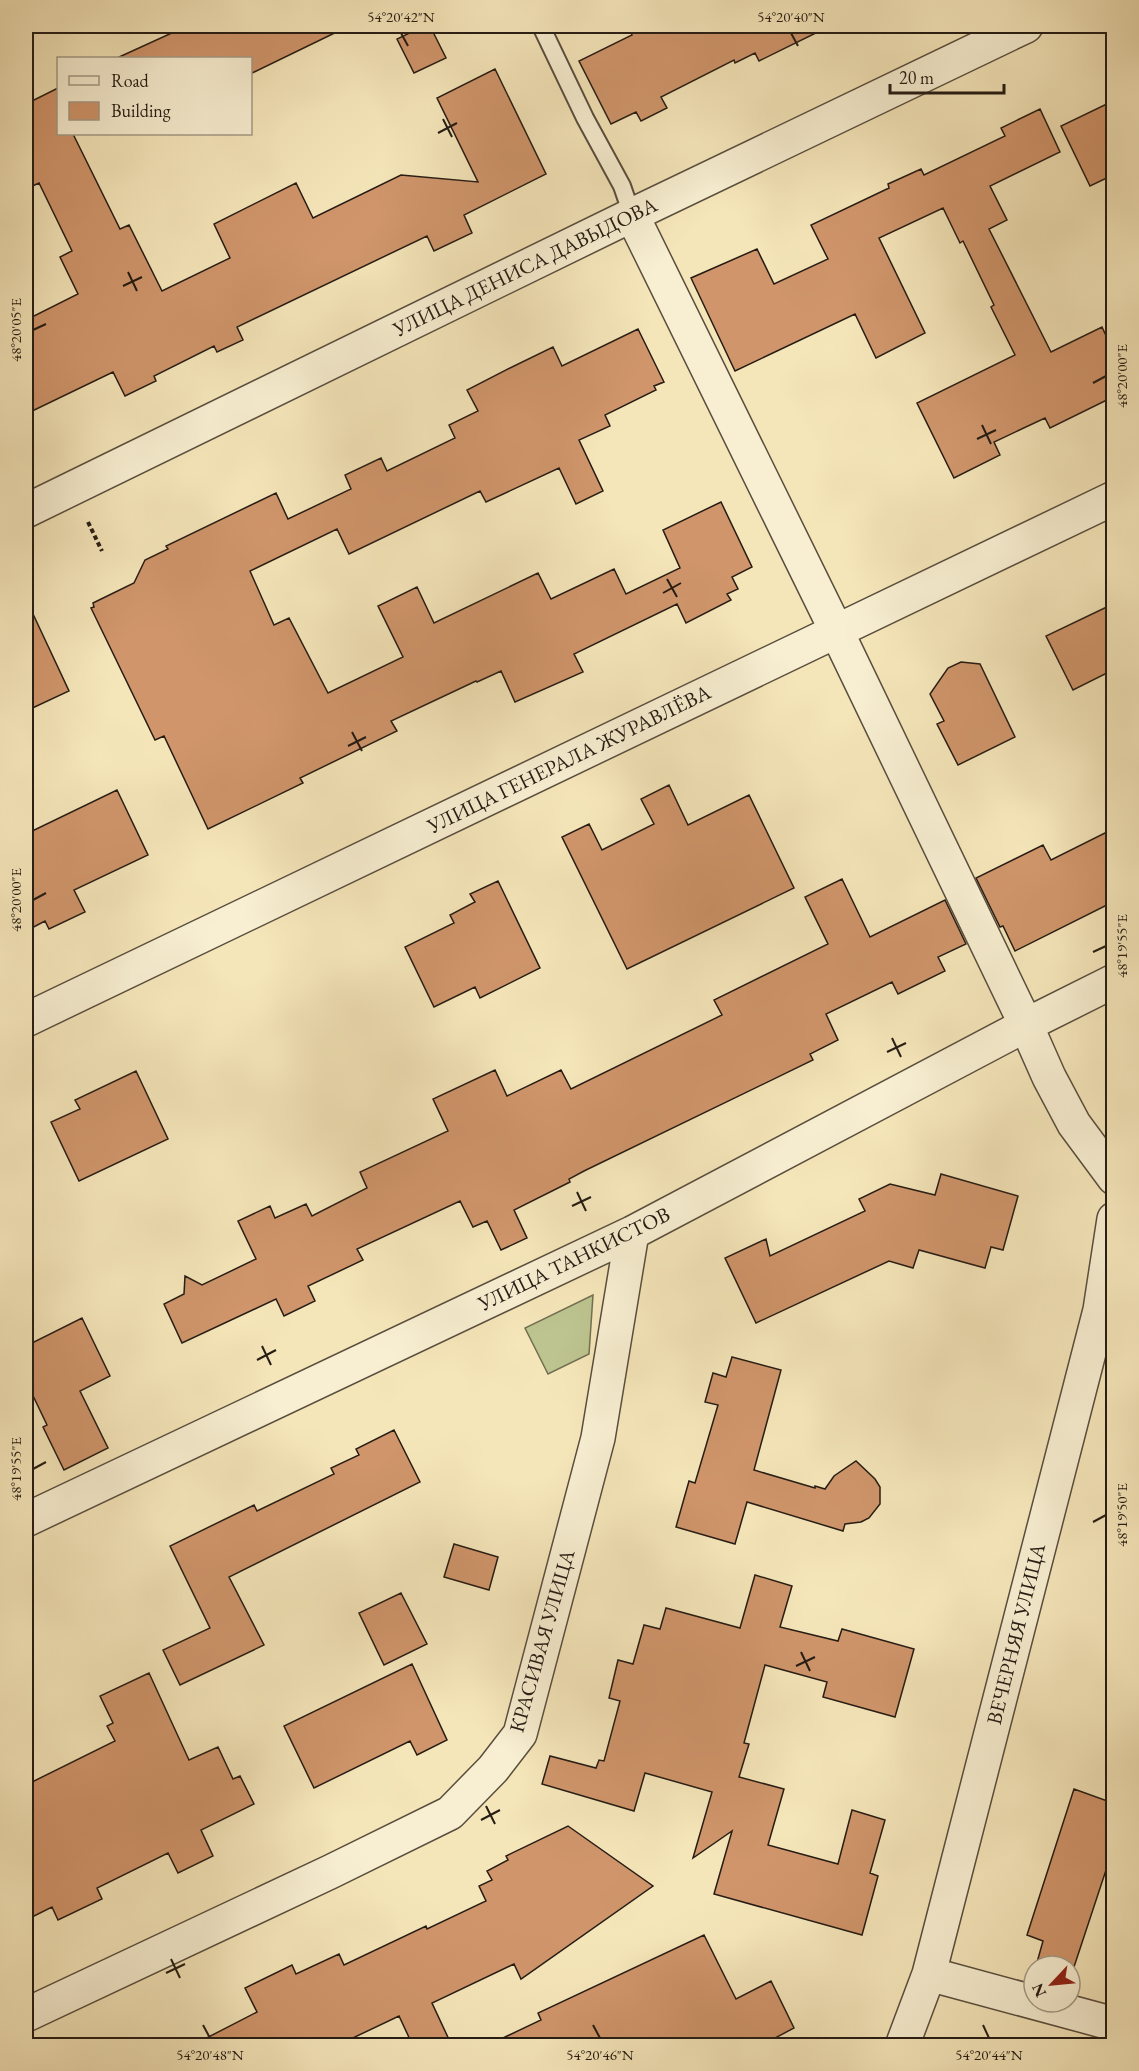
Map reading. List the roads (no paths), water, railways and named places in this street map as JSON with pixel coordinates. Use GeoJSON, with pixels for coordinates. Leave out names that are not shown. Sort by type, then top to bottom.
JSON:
{"type":"FeatureCollection","features":[{"type":"Feature","properties":{"kind":"street","name":"УЛИЦА ДЕНИСА ДАВЫДОВА"},"geometry":{"type":"LineString","coordinates":[[26,511],[632,215],[1026,26]]}},
{"type":"Feature","properties":{"kind":"street"},"geometry":{"type":"LineString","coordinates":[[632,215],[836,630],[1049,1077],[1074,1124],[1113,1178]]}},
{"type":"Feature","properties":{"kind":"street","name":"УЛИЦА ГЕНЕРАЛА ЖУРАВЛЁВА"},"geometry":{"type":"LineString","coordinates":[[26,1020],[1113,498]]}},
{"type":"Feature","properties":{"kind":"street","name":"УЛИЦА ТАНКИСТОВ"},"geometry":{"type":"LineString","coordinates":[[26,1520],[632,1233],[1113,981]]}},
{"type":"Feature","properties":{"kind":"street","name":"ВЕЧЕРНЯЯ УЛИЦА"},"geometry":{"type":"LineString","coordinates":[[902,2046],[929,1974],[1100,1310],[1113,1219]]}},
{"type":"Feature","properties":{"kind":"street","name":"КРАСИВАЯ УЛИЦА"},"geometry":{"type":"LineString","coordinates":[[26,2015],[450,1813],[493,1769],[520,1734],[598,1438],[632,1233]]}},
{"type":"Feature","properties":{"kind":"street"},"geometry":{"type":"LineString","coordinates":[[929,1974],[1113,2024]]}},
{"type":"Feature","properties":{"kind":"lane"},"geometry":{"type":"LineString","coordinates":[[541,26],[585,118],[622,186],[632,215]]}}]}
